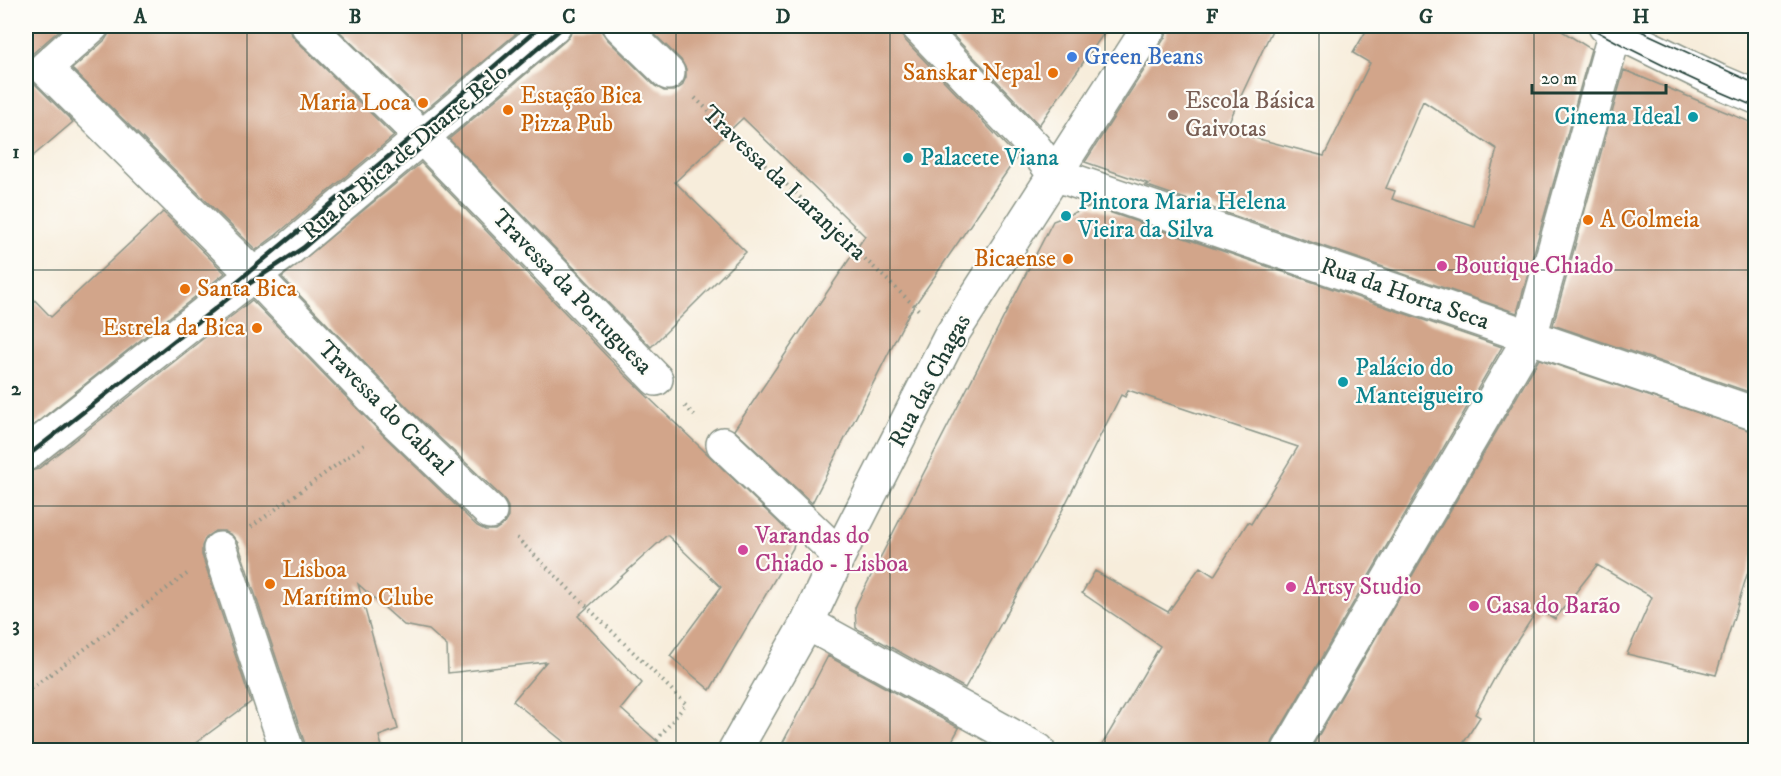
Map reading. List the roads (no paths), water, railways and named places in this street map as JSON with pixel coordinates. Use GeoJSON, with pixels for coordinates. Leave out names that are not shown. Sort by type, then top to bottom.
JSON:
{"type":"FeatureCollection","features":[{"type":"Feature","properties":{"kind":"street","name":"Travessa do Cabral"},"geometry":{"type":"LineString","coordinates":[[92,26],[45,68],[253,275],[395,422],[490,512]]}},
{"type":"Feature","properties":{"kind":"street","name":"Travessa da Portuguesa"},"geometry":{"type":"LineString","coordinates":[[308,26],[422,137],[656,379]]}},
{"type":"Feature","properties":{"kind":"street","name":"Rua da Bica de Duarte Belo"},"geometry":{"type":"LineString","coordinates":[[26,454],[288,250],[554,26]]}},
{"type":"Feature","properties":{"kind":"street"},"geometry":{"type":"LineString","coordinates":[[620,26],[668,73]]}},
{"type":"Feature","properties":{"kind":"street"},"geometry":{"type":"LineString","coordinates":[[918,26],[1034,147],[1054,174]]}},
{"type":"Feature","properties":{"kind":"street","name":"Rua das Chagas"},"geometry":{"type":"LineString","coordinates":[[735,750],[807,623],[839,555],[950,339],[1150,26]]}},
{"type":"Feature","properties":{"kind":"street"},"geometry":{"type":"LineString","coordinates":[[1289,750],[1530,337],[1610,29],[1755,97]]}},
{"type":"Feature","properties":{"kind":"street","name":"Rua da Horta Seca"},"geometry":{"type":"LineString","coordinates":[[1054,174],[1755,414]]}},
{"type":"Feature","properties":{"kind":"street"},"geometry":{"type":"LineString","coordinates":[[723,444],[839,555]]}},
{"type":"Feature","properties":{"kind":"street"},"geometry":{"type":"LineString","coordinates":[[220,549],[287,750]]}},
{"type":"Feature","properties":{"kind":"street"},"geometry":{"type":"LineString","coordinates":[[807,623],[1038,750]]}},
{"type":"Feature","properties":{"kind":"tram line"},"geometry":{"type":"LineString","coordinates":[[1587,26],[1670,69],[1756,107]]}},
{"type":"Feature","properties":{"kind":"tram line"},"geometry":{"type":"LineString","coordinates":[[1630,26],[1756,84]]}},
{"type":"Feature","properties":{"kind":"railway"},"geometry":{"type":"LineString","coordinates":[[233,285],[406,142],[541,26]]}},
{"type":"Feature","properties":{"kind":"railway"},"geometry":{"type":"LineString","coordinates":[[26,457],[235,293],[303,248],[564,26]]}},
{"type":"Feature","properties":{"kind":"place","name":"Green Beans"},"geometry":{"type":"Point","coordinates":[1072,57]}},
{"type":"Feature","properties":{"kind":"place","name":"Sanskar Nepal"},"geometry":{"type":"Point","coordinates":[1053,73]}},
{"type":"Feature","properties":{"kind":"place","name":"Maria Loca"},"geometry":{"type":"Point","coordinates":[423,103]}},
{"type":"Feature","properties":{"kind":"place","name":"Estação Bica Pizza Pub"},"geometry":{"type":"Point","coordinates":[508,110]}},
{"type":"Feature","properties":{"kind":"place","name":"Escola Básica Gaivotas"},"geometry":{"type":"Point","coordinates":[1173,115]}},
{"type":"Feature","properties":{"kind":"place","name":"Cinema Ideal"},"geometry":{"type":"Point","coordinates":[1693,117]}},
{"type":"Feature","properties":{"kind":"place","name":"Palacete Viana"},"geometry":{"type":"Point","coordinates":[908,158]}},
{"type":"Feature","properties":{"kind":"place","name":"Pintora Maria Helena Vieira da Silva"},"geometry":{"type":"Point","coordinates":[1066,216]}},
{"type":"Feature","properties":{"kind":"place","name":"A Colmeia"},"geometry":{"type":"Point","coordinates":[1588,220]}},
{"type":"Feature","properties":{"kind":"place","name":"Bicaense"},"geometry":{"type":"Point","coordinates":[1068,259]}},
{"type":"Feature","properties":{"kind":"place","name":"Boutique Chiado"},"geometry":{"type":"Point","coordinates":[1442,266]}},
{"type":"Feature","properties":{"kind":"place","name":"Santa Bica"},"geometry":{"type":"Point","coordinates":[185,289]}},
{"type":"Feature","properties":{"kind":"place","name":"Estrela da Bica"},"geometry":{"type":"Point","coordinates":[257,328]}},
{"type":"Feature","properties":{"kind":"place","name":"Palácio do Manteigueiro"},"geometry":{"type":"Point","coordinates":[1343,382]}},
{"type":"Feature","properties":{"kind":"place","name":"Varandas do Chiado - Lisboa"},"geometry":{"type":"Point","coordinates":[743,550]}},
{"type":"Feature","properties":{"kind":"place","name":"Lisboa Marítimo Clube"},"geometry":{"type":"Point","coordinates":[270,584]}},
{"type":"Feature","properties":{"kind":"place","name":"Artsy Studio"},"geometry":{"type":"Point","coordinates":[1291,587]}},
{"type":"Feature","properties":{"kind":"place","name":"Casa do Barão"},"geometry":{"type":"Point","coordinates":[1474,606]}}]}
